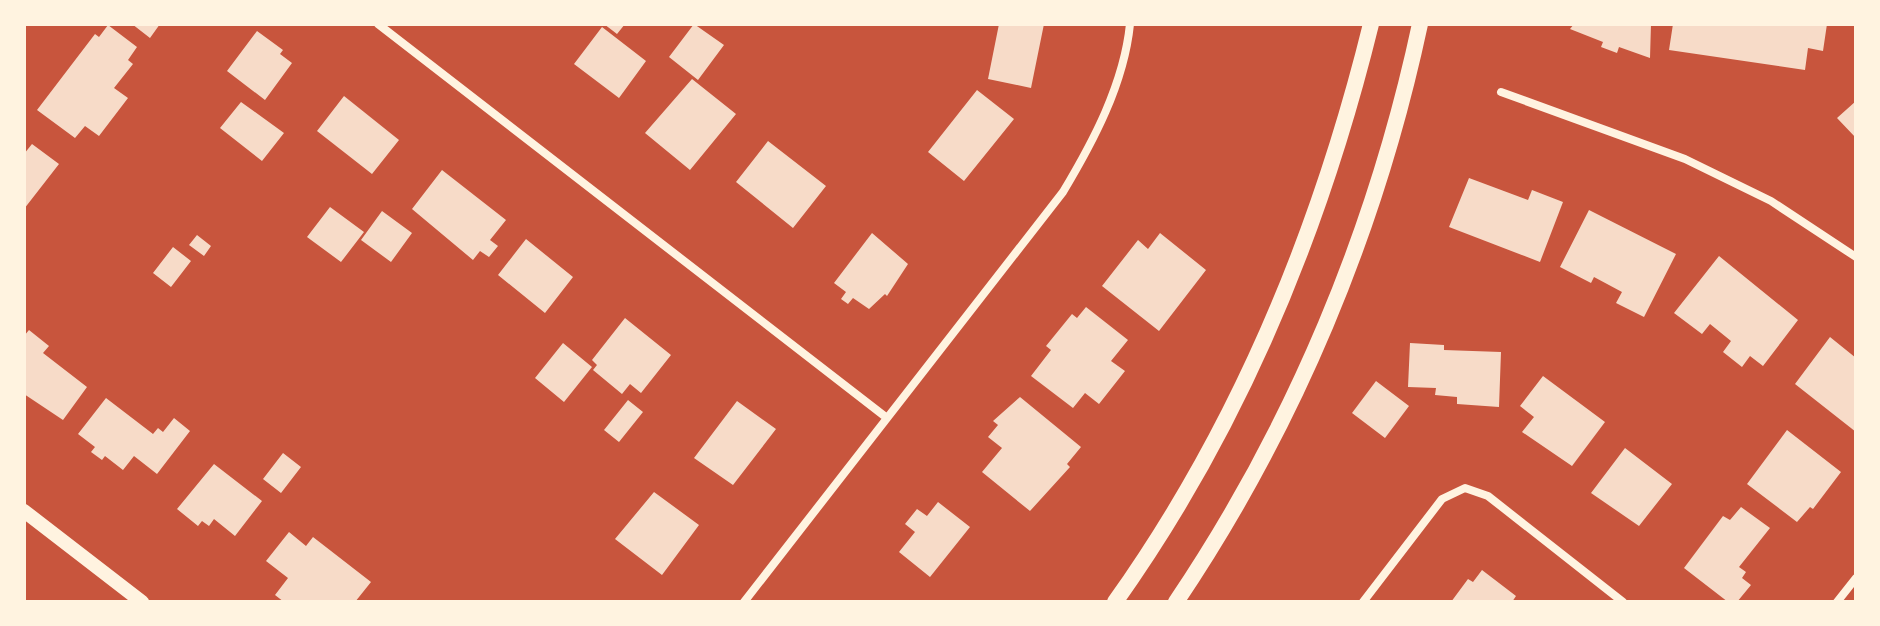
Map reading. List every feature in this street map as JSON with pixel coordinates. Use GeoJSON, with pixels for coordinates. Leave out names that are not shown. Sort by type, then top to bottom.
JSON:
{"type":"FeatureCollection","features":[{"type":"Feature","properties":{"kind":"main road"},"geometry":{"type":"LineString","coordinates":[[1115,602],[1159,538],[1265,343],[1324,195],[1371,24]]}},
{"type":"Feature","properties":{"kind":"main road"},"geometry":{"type":"LineString","coordinates":[[1176,602],[1261,462],[1314,355],[1373,203],[1402,107],[1420,24]]}},
{"type":"Feature","properties":{"kind":"street"},"geometry":{"type":"LineString","coordinates":[[378,24],[887,418]]}},
{"type":"Feature","properties":{"kind":"street"},"geometry":{"type":"LineString","coordinates":[[744,602],[1063,192],[1100,123],[1119,72],[1130,24]]}},
{"type":"Feature","properties":{"kind":"street"},"geometry":{"type":"LineString","coordinates":[[1501,92],[1685,159],[1771,201],[1856,257]]}},
{"type":"Feature","properties":{"kind":"street"},"geometry":{"type":"LineString","coordinates":[[1363,602],[1442,499],[1465,488],[1488,496],[1623,602]]}},
{"type":"Feature","properties":{"kind":"street"},"geometry":{"type":"LineString","coordinates":[[24,511],[142,602]]}},
{"type":"Feature","properties":{"kind":"street"},"geometry":{"type":"LineString","coordinates":[[1837,602],[1856,578]]}},
{"type":"Feature","properties":{"kind":"building"},"geometry":{"type":"Polygon","coordinates":[[[132,24],[160,24],[150,38],[132,24]]]}},
{"type":"Feature","properties":{"kind":"building"},"geometry":{"type":"Polygon","coordinates":[[[604,24],[625,24],[617,34],[604,24]]]}},
{"type":"Feature","properties":{"kind":"building"},"geometry":{"type":"Polygon","coordinates":[[[694,24],[724,45],[698,80],[669,57],[694,24]]]}},
{"type":"Feature","properties":{"kind":"building"},"geometry":{"type":"Polygon","coordinates":[[[999,24],[1044,24],[1031,88],[988,79],[999,24]]]}},
{"type":"Feature","properties":{"kind":"building"},"geometry":{"type":"Polygon","coordinates":[[[1574,24],[1651,24],[1650,58],[1619,47],[1617,53],[1601,47],[1603,42],[1570,29],[1574,24]]]}},
{"type":"Feature","properties":{"kind":"building"},"geometry":{"type":"Polygon","coordinates":[[[1673,24],[1827,24],[1823,51],[1808,48],[1805,70],[1669,50],[1673,24]]]}},
{"type":"Feature","properties":{"kind":"building"},"geometry":{"type":"Polygon","coordinates":[[[108,25],[137,47],[128,60],[133,64],[114,88],[128,98],[99,136],[85,126],[75,138],[37,110],[95,34],[99,37],[108,25]]]}},
{"type":"Feature","properties":{"kind":"building"},"geometry":{"type":"Polygon","coordinates":[[[602,27],[646,61],[619,98],[574,64],[602,27]]]}},
{"type":"Feature","properties":{"kind":"building"},"geometry":{"type":"Polygon","coordinates":[[[257,31],[283,50],[280,54],[292,63],[265,100],[227,71],[257,31]]]}},
{"type":"Feature","properties":{"kind":"building"},"geometry":{"type":"Polygon","coordinates":[[[692,79],[736,114],[690,170],[645,133],[692,79]]]}},
{"type":"Feature","properties":{"kind":"building"},"geometry":{"type":"Polygon","coordinates":[[[977,90],[1014,119],[964,181],[928,152],[977,90]]]}},
{"type":"Feature","properties":{"kind":"building"},"geometry":{"type":"Polygon","coordinates":[[[344,96],[399,140],[372,174],[317,131],[344,96]]]}},
{"type":"Feature","properties":{"kind":"building"},"geometry":{"type":"Polygon","coordinates":[[[1856,101],[1856,138],[1837,118],[1856,101]]]}},
{"type":"Feature","properties":{"kind":"building"},"geometry":{"type":"Polygon","coordinates":[[[241,102],[284,133],[262,161],[220,128],[241,102]]]}},
{"type":"Feature","properties":{"kind":"building"},"geometry":{"type":"Polygon","coordinates":[[[768,141],[826,186],[793,228],[736,182],[768,141]]]}},
{"type":"Feature","properties":{"kind":"building"},"geometry":{"type":"Polygon","coordinates":[[[32,144],[59,164],[24,209],[24,154],[32,144]]]}},
{"type":"Feature","properties":{"kind":"building"},"geometry":{"type":"Polygon","coordinates":[[[442,170],[506,220],[490,240],[498,246],[489,257],[480,251],[473,260],[412,209],[442,170]]]}},
{"type":"Feature","properties":{"kind":"building"},"geometry":{"type":"Polygon","coordinates":[[[1469,178],[1528,200],[1532,190],[1563,202],[1540,262],[1449,227],[1469,178]]]}},
{"type":"Feature","properties":{"kind":"building"},"geometry":{"type":"Polygon","coordinates":[[[330,207],[364,232],[341,262],[307,237],[330,207]]]}},
{"type":"Feature","properties":{"kind":"building"},"geometry":{"type":"Polygon","coordinates":[[[1589,210],[1676,254],[1644,317],[1616,303],[1622,292],[1594,277],[1591,283],[1560,267],[1589,210]]]}},
{"type":"Feature","properties":{"kind":"building"},"geometry":{"type":"Polygon","coordinates":[[[382,211],[412,233],[391,262],[361,240],[382,211]]]}},
{"type":"Feature","properties":{"kind":"building"},"geometry":{"type":"Polygon","coordinates":[[[872,233],[908,264],[887,296],[885,294],[869,309],[853,298],[848,304],[841,299],[846,292],[834,283],[872,233]]]}},
{"type":"Feature","properties":{"kind":"building"},"geometry":{"type":"Polygon","coordinates":[[[1160,233],[1206,270],[1159,331],[1102,286],[1138,240],[1148,249],[1160,233]]]}},
{"type":"Feature","properties":{"kind":"building"},"geometry":{"type":"Polygon","coordinates":[[[197,235],[211,246],[204,256],[189,245],[197,235]]]}},
{"type":"Feature","properties":{"kind":"building"},"geometry":{"type":"Polygon","coordinates":[[[526,239],[573,277],[545,313],[498,275],[526,239]]]}},
{"type":"Feature","properties":{"kind":"building"},"geometry":{"type":"Polygon","coordinates":[[[173,247],[191,261],[171,287],[153,273],[173,247]]]}},
{"type":"Feature","properties":{"kind":"building"},"geometry":{"type":"Polygon","coordinates":[[[1719,256],[1798,320],[1763,366],[1750,356],[1742,367],[1723,352],[1731,341],[1710,324],[1702,334],[1674,313],[1719,256]]]}},
{"type":"Feature","properties":{"kind":"building"},"geometry":{"type":"Polygon","coordinates":[[[1086,307],[1128,340],[1111,361],[1125,371],[1099,404],[1085,393],[1073,408],[1031,376],[1051,350],[1046,346],[1072,314],[1077,318],[1086,307]]]}},
{"type":"Feature","properties":{"kind":"building"},"geometry":{"type":"Polygon","coordinates":[[[625,318],[671,355],[641,393],[630,384],[622,394],[593,370],[597,365],[592,360],[625,318]]]}},
{"type":"Feature","properties":{"kind":"building"},"geometry":{"type":"Polygon","coordinates":[[[29,330],[49,346],[43,353],[87,387],[63,420],[24,394],[24,336],[29,330]]]}},
{"type":"Feature","properties":{"kind":"building"},"geometry":{"type":"Polygon","coordinates":[[[1830,337],[1856,358],[1856,432],[1795,384],[1830,337]]]}},
{"type":"Feature","properties":{"kind":"building"},"geometry":{"type":"Polygon","coordinates":[[[563,343],[592,367],[564,402],[535,378],[563,343]]]}},
{"type":"Feature","properties":{"kind":"building"},"geometry":{"type":"Polygon","coordinates":[[[1410,343],[1444,345],[1444,350],[1501,352],[1499,407],[1457,404],[1457,397],[1435,395],[1436,388],[1408,387],[1410,343]]]}},
{"type":"Feature","properties":{"kind":"building"},"geometry":{"type":"Polygon","coordinates":[[[1543,376],[1605,422],[1572,466],[1522,432],[1534,417],[1520,406],[1543,376]]]}},
{"type":"Feature","properties":{"kind":"building"},"geometry":{"type":"Polygon","coordinates":[[[1376,381],[1409,406],[1385,438],[1352,413],[1376,381]]]}},
{"type":"Feature","properties":{"kind":"building"},"geometry":{"type":"Polygon","coordinates":[[[1020,397],[1081,447],[1067,464],[1070,467],[1030,511],[982,472],[1002,448],[988,437],[998,425],[993,421],[1020,397]]]}},
{"type":"Feature","properties":{"kind":"building"},"geometry":{"type":"Polygon","coordinates":[[[106,398],[153,434],[158,428],[163,432],[174,418],[190,431],[157,474],[134,456],[123,470],[105,456],[102,460],[91,452],[95,447],[78,434],[106,398]]]}},
{"type":"Feature","properties":{"kind":"building"},"geometry":{"type":"Polygon","coordinates":[[[628,400],[643,412],[619,442],[604,430],[628,400]]]}},
{"type":"Feature","properties":{"kind":"building"},"geometry":{"type":"Polygon","coordinates":[[[737,401],[776,429],[733,485],[694,458],[737,401]]]}},
{"type":"Feature","properties":{"kind":"building"},"geometry":{"type":"Polygon","coordinates":[[[1787,430],[1841,472],[1813,509],[1810,507],[1797,522],[1747,484],[1787,430]]]}},
{"type":"Feature","properties":{"kind":"building"},"geometry":{"type":"Polygon","coordinates":[[[1625,448],[1672,484],[1639,526],[1591,493],[1625,448]]]}},
{"type":"Feature","properties":{"kind":"building"},"geometry":{"type":"Polygon","coordinates":[[[283,453],[301,467],[281,493],[263,479],[283,453]]]}},
{"type":"Feature","properties":{"kind":"building"},"geometry":{"type":"Polygon","coordinates":[[[214,464],[262,501],[235,536],[214,519],[209,526],[202,521],[198,526],[177,509],[214,464]]]}},
{"type":"Feature","properties":{"kind":"building"},"geometry":{"type":"Polygon","coordinates":[[[654,492],[699,525],[662,575],[615,539],[654,492]]]}},
{"type":"Feature","properties":{"kind":"building"},"geometry":{"type":"Polygon","coordinates":[[[938,502],[970,527],[930,577],[899,552],[915,532],[905,524],[917,509],[927,516],[938,502]]]}},
{"type":"Feature","properties":{"kind":"building"},"geometry":{"type":"Polygon","coordinates":[[[1741,507],[1770,528],[1739,567],[1746,572],[1742,578],[1751,585],[1737,602],[1728,602],[1684,568],[1723,516],[1730,520],[1741,507]]]}},
{"type":"Feature","properties":{"kind":"building"},"geometry":{"type":"Polygon","coordinates":[[[289,532],[306,546],[313,537],[371,582],[355,602],[284,602],[275,595],[288,578],[266,561],[289,532]]]}},
{"type":"Feature","properties":{"kind":"building"},"geometry":{"type":"Polygon","coordinates":[[[1482,570],[1516,596],[1512,602],[1451,602],[1468,579],[1473,582],[1482,570]]]}}]}
